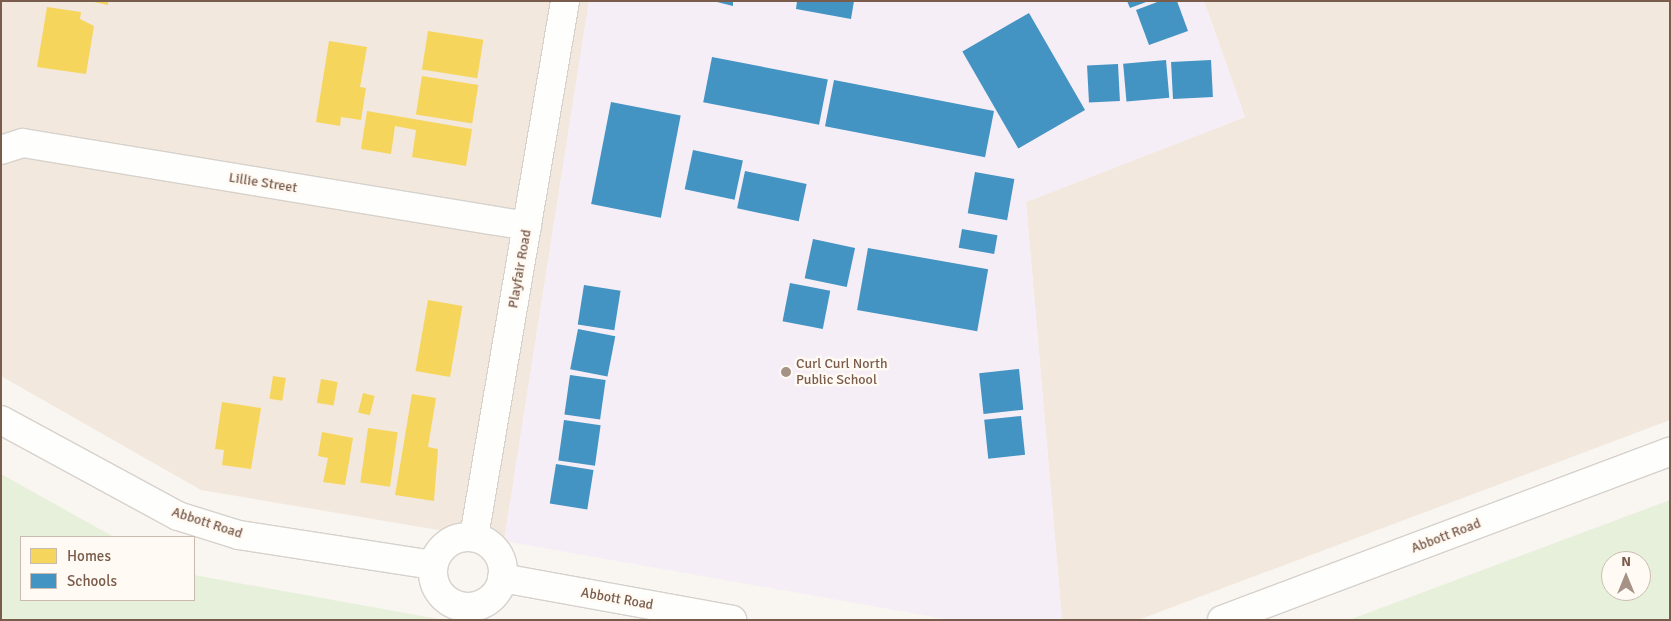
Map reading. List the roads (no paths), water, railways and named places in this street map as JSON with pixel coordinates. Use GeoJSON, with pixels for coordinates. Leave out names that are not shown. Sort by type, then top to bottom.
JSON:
{"type":"FeatureCollection","features":[{"type":"Feature","properties":{"kind":"street","name":"Playfair Road"},"geometry":{"type":"LineString","coordinates":[[474,537],[565,1]]}},
{"type":"Feature","properties":{"kind":"street","name":"Lillie Street"},"geometry":{"type":"LineString","coordinates":[[1,150],[23,143],[527,226]]}},
{"type":"Feature","properties":{"kind":"street","name":"Abbott Road"},"geometry":{"type":"LineString","coordinates":[[1,420],[178,516],[239,535],[433,565]]}},
{"type":"Feature","properties":{"kind":"street","name":"Abbott Road"},"geometry":{"type":"LineString","coordinates":[[1222,620],[1670,452]]}},
{"type":"Feature","properties":{"kind":"street"},"geometry":{"type":"LineString","coordinates":[[463,537],[474,537],[493,548],[502,578],[483,604],[461,606],[436,587],[433,565],[443,546],[463,537]]}},
{"type":"Feature","properties":{"kind":"street","name":"Abbott Road"},"geometry":{"type":"LineString","coordinates":[[502,578],[732,620]]}},
{"type":"Feature","properties":{"kind":"place","name":"Curl Curl North Public School"},"geometry":{"type":"Point","coordinates":[786,372]}}]}
